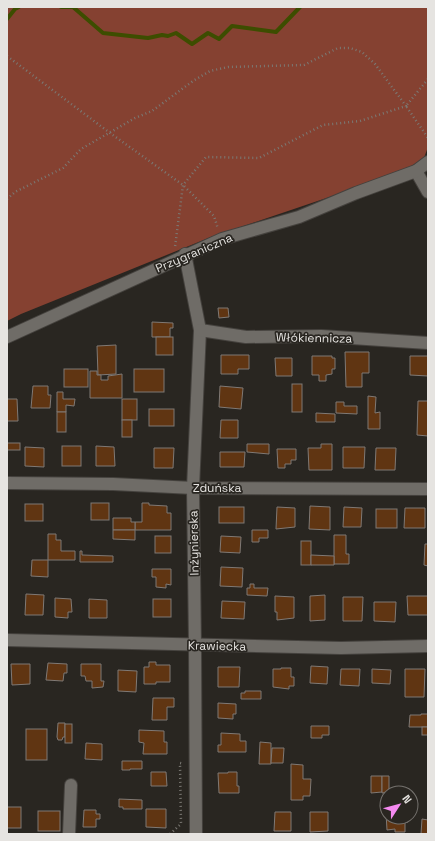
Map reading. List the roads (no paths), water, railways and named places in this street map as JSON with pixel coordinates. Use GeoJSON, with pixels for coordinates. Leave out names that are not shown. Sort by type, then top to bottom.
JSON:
{"type":"FeatureCollection","features":[{"type":"Feature","properties":{"kind":"street","name":"Przygraniczna"},"geometry":{"type":"LineString","coordinates":[[7,337],[173,262],[185,254],[222,238],[299,217],[356,193],[416,171],[428,162]]}},
{"type":"Feature","properties":{"kind":"street"},"geometry":{"type":"LineString","coordinates":[[416,171],[428,192]]}},
{"type":"Feature","properties":{"kind":"street","name":"Inżynierska"},"geometry":{"type":"LineString","coordinates":[[185,254],[200,330],[193,488],[196,834]]}},
{"type":"Feature","properties":{"kind":"street","name":"Włókiennicza"},"geometry":{"type":"LineString","coordinates":[[200,330],[246,337],[321,336],[428,343]]}},
{"type":"Feature","properties":{"kind":"street","name":"Zduńska"},"geometry":{"type":"LineString","coordinates":[[7,483],[113,484],[193,488],[428,489]]}},
{"type":"Feature","properties":{"kind":"street","name":"Krawiecka"},"geometry":{"type":"LineString","coordinates":[[7,640],[341,648],[428,646]]}},
{"type":"Feature","properties":{"kind":"street"},"geometry":{"type":"LineString","coordinates":[[69,834],[71,785]]}},
{"type":"Feature","properties":{"kind":"waterway"},"geometry":{"type":"LineString","coordinates":[[7,19],[15,9],[19,7]]}},
{"type":"Feature","properties":{"kind":"waterway"},"geometry":{"type":"LineString","coordinates":[[61,7],[73,7],[103,33],[148,38],[162,35],[168,36],[176,33],[192,44],[208,33],[219,39],[232,26],[276,32],[300,7]]}}]}
